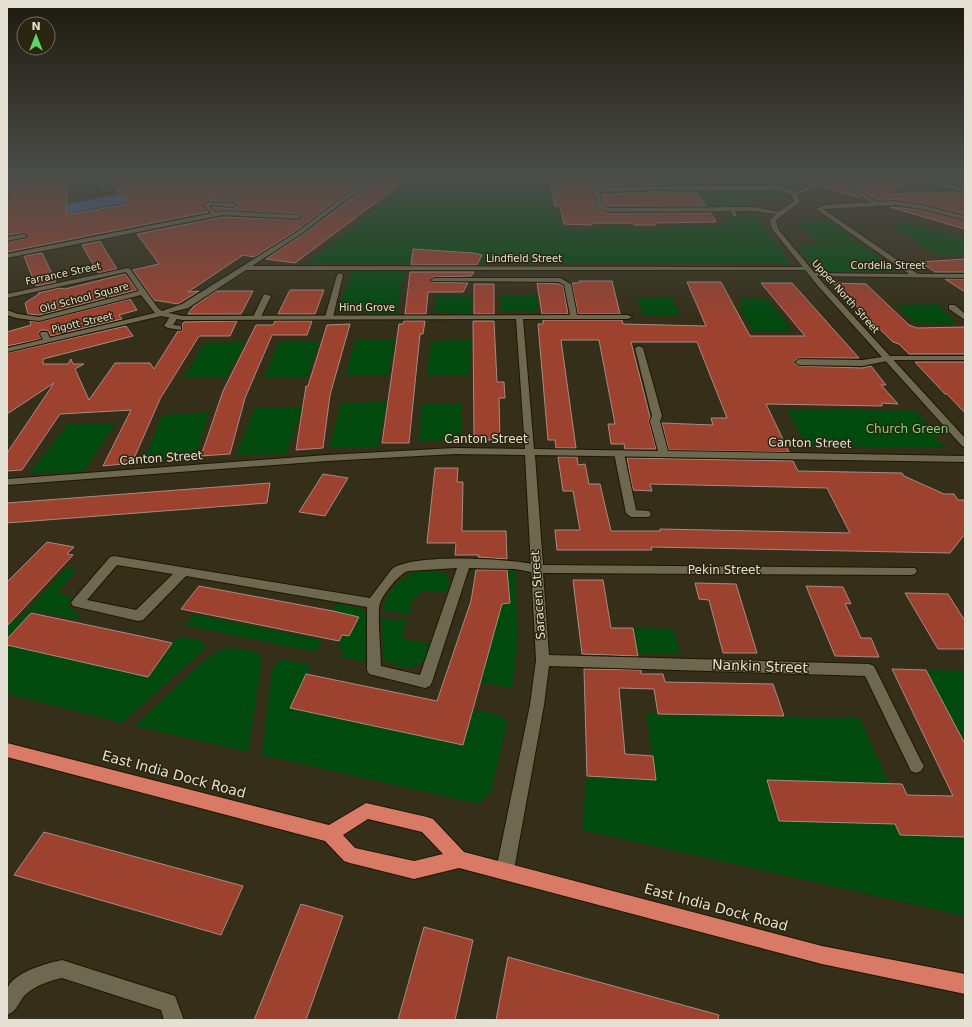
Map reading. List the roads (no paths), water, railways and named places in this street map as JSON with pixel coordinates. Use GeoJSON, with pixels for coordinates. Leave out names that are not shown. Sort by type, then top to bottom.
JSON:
{"type":"FeatureCollection","features":[{"type":"Feature","properties":{"kind":"highway","name":"East India Dock Road"},"geometry":{"type":"LineString","coordinates":[[7,750],[330,834],[350,855],[414,870],[459,858],[822,955],[965,984]]}},
{"type":"Feature","properties":{"kind":"highway"},"geometry":{"type":"LineString","coordinates":[[330,834],[366,811],[427,825],[459,858]]}},
{"type":"Feature","properties":{"kind":"street"},"geometry":{"type":"LineString","coordinates":[[7,256],[161,225]]}},
{"type":"Feature","properties":{"kind":"street","name":"Pigott Street"},"geometry":{"type":"LineString","coordinates":[[7,350],[46,337],[161,313],[190,303],[309,225]]}},
{"type":"Feature","properties":{"kind":"street","name":"Upper North Street"},"geometry":{"type":"LineString","coordinates":[[774,225],[775,229],[812,275],[889,358],[965,444]]}},
{"type":"Feature","properties":{"kind":"street"},"geometry":{"type":"LineString","coordinates":[[842,225],[916,275]]}},
{"type":"Feature","properties":{"kind":"street"},"geometry":{"type":"LineString","coordinates":[[7,239],[24,236]]}},
{"type":"Feature","properties":{"kind":"street","name":"Lindfield Street"},"geometry":{"type":"LineString","coordinates":[[243,268],[331,265],[806,268]]}},
{"type":"Feature","properties":{"kind":"street","name":"Farrance Street"},"geometry":{"type":"LineString","coordinates":[[7,296],[123,270],[130,271],[143,292]]}},
{"type":"Feature","properties":{"kind":"street"},"geometry":{"type":"LineString","coordinates":[[329,317],[340,275]]}},
{"type":"Feature","properties":{"kind":"street","name":"Cordelia Street"},"geometry":{"type":"LineString","coordinates":[[812,275],[965,276]]}},
{"type":"Feature","properties":{"kind":"street"},"geometry":{"type":"LineString","coordinates":[[434,280],[560,280],[567,284],[574,317]]}},
{"type":"Feature","properties":{"kind":"street"},"geometry":{"type":"LineString","coordinates":[[143,292],[155,310],[161,313]]}},
{"type":"Feature","properties":{"kind":"street","name":"Old School Square"},"geometry":{"type":"LineString","coordinates":[[7,312],[40,321],[86,308],[105,300],[143,292]]}},
{"type":"Feature","properties":{"kind":"street"},"geometry":{"type":"LineString","coordinates":[[257,317],[267,296]]}},
{"type":"Feature","properties":{"kind":"street"},"geometry":{"type":"LineString","coordinates":[[952,307],[965,318]]}},
{"type":"Feature","properties":{"kind":"street","name":"Hind Grove"},"geometry":{"type":"LineString","coordinates":[[161,313],[174,317],[628,316]]}},
{"type":"Feature","properties":{"kind":"street","name":"Saracen Street"},"geometry":{"type":"LineString","coordinates":[[505,870],[540,686],[543,660],[525,379],[519,316]]}},
{"type":"Feature","properties":{"kind":"street"},"geometry":{"type":"LineString","coordinates":[[174,317],[168,326],[178,328]]}},
{"type":"Feature","properties":{"kind":"street"},"geometry":{"type":"LineString","coordinates":[[639,348],[657,416],[656,421],[664,454]]}},
{"type":"Feature","properties":{"kind":"street"},"geometry":{"type":"LineString","coordinates":[[799,362],[862,363],[889,358],[965,358]]}},
{"type":"Feature","properties":{"kind":"street","name":"Canton Street"},"geometry":{"type":"LineString","coordinates":[[7,482],[350,457],[455,451],[965,459]]}},
{"type":"Feature","properties":{"kind":"street"},"geometry":{"type":"LineString","coordinates":[[619,453],[631,513],[646,514]]}},
{"type":"Feature","properties":{"kind":"street"},"geometry":{"type":"LineString","coordinates":[[183,572],[138,616],[77,603],[114,560],[373,603],[374,670],[425,682],[464,564]]}},
{"type":"Feature","properties":{"kind":"street","name":"Pekin Street"},"geometry":{"type":"LineString","coordinates":[[373,603],[400,568],[412,565],[516,565],[536,569],[911,571]]}},
{"type":"Feature","properties":{"kind":"street","name":"Nankin Street"},"geometry":{"type":"LineString","coordinates":[[543,660],[869,670],[916,766]]}},
{"type":"Feature","properties":{"kind":"street"},"geometry":{"type":"LineString","coordinates":[[7,1005],[18,988],[42,973],[62,969],[168,1003],[174,1020]]}},
{"type":"Feature","properties":{"kind":"park label","name":"Church Green"},"geometry":{"type":"Point","coordinates":[907,429]}}]}
